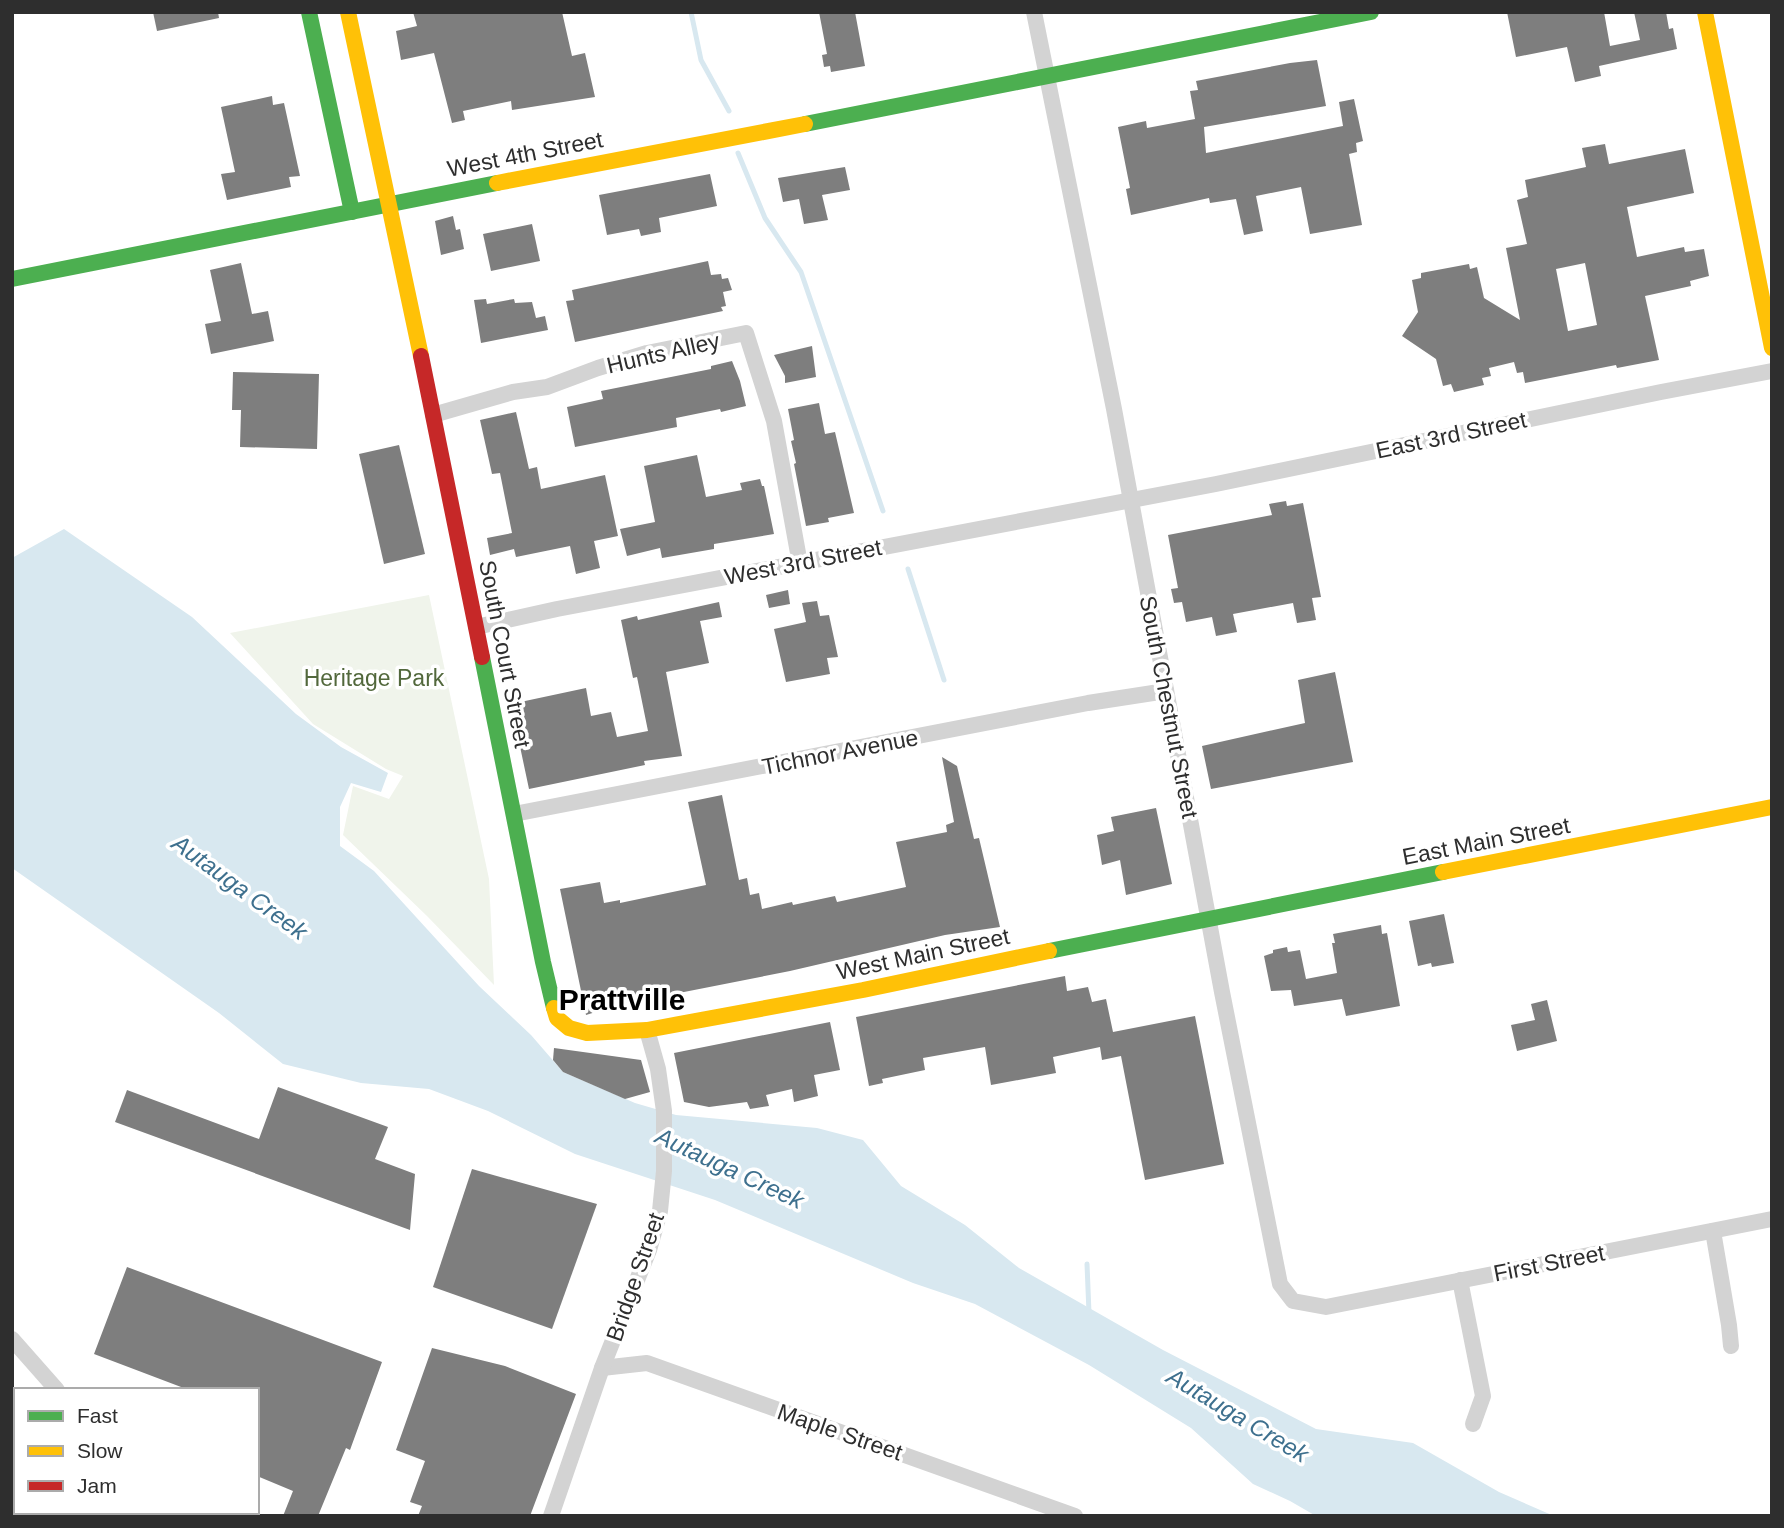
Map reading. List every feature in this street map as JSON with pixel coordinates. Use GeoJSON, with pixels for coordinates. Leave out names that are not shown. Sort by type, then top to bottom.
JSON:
{"type":"FeatureCollection","features":[{"type":"Feature","properties":{"kind":"street"},"geometry":{"type":"LineString","coordinates":[[309,12],[352,212]]}},
{"type":"Feature","properties":{"kind":"street","name":"South Court Street"},"geometry":{"type":"LineString","coordinates":[[348,12],[433,415],[543,962],[557,1018],[569,1028],[587,1033],[647,1030]]}},
{"type":"Feature","properties":{"kind":"street","name":"South Chestnut Street"},"geometry":{"type":"LineString","coordinates":[[1034,12],[1131,500],[1208,920],[1280,1284],[1293,1301],[1326,1307]]}},
{"type":"Feature","properties":{"kind":"street","name":"West 4th Street"},"geometry":{"type":"LineString","coordinates":[[12,279],[301,220],[1371,12]]}},
{"type":"Feature","properties":{"kind":"street"},"geometry":{"type":"LineString","coordinates":[[1705,12],[1772,348]]}},
{"type":"Feature","properties":{"kind":"street","name":"Hunts Alley"},"geometry":{"type":"LineString","coordinates":[[433,415],[501,395],[547,387],[647,353],[746,333],[774,421],[800,564]]}},
{"type":"Feature","properties":{"kind":"street","name":"East 3rd Street"},"geometry":{"type":"LineString","coordinates":[[1131,500],[1661,391],[1772,371]]}},
{"type":"Feature","properties":{"kind":"street","name":"West 3rd Street"},"geometry":{"type":"LineString","coordinates":[[476,627],[1131,500]]}},
{"type":"Feature","properties":{"kind":"street","name":"Tichnor Avenue"},"geometry":{"type":"LineString","coordinates":[[514,814],[1166,691]]}},
{"type":"Feature","properties":{"kind":"street","name":"East Main Street"},"geometry":{"type":"LineString","coordinates":[[1208,920],[1772,807]]}},
{"type":"Feature","properties":{"kind":"street","name":"West Main Street"},"geometry":{"type":"LineString","coordinates":[[647,1030],[863,990],[1208,920]]}},
{"type":"Feature","properties":{"kind":"street","name":"Bridge Street"},"geometry":{"type":"LineString","coordinates":[[551,1516],[602,1368],[649,1250],[660,1211],[663,1192],[664,1111],[658,1069],[647,1030]]}},
{"type":"Feature","properties":{"kind":"street","name":"First Street"},"geometry":{"type":"LineString","coordinates":[[1326,1307],[1772,1219]]}},
{"type":"Feature","properties":{"kind":"street"},"geometry":{"type":"LineString","coordinates":[[1713,1231],[1731,1346]]}},
{"type":"Feature","properties":{"kind":"street"},"geometry":{"type":"LineString","coordinates":[[1460,1280],[1483,1396],[1473,1424]]}},
{"type":"Feature","properties":{"kind":"street"},"geometry":{"type":"LineString","coordinates":[[12,1339],[55,1388]]}},
{"type":"Feature","properties":{"kind":"street","name":"Maple Street"},"geometry":{"type":"LineString","coordinates":[[602,1368],[647,1363],[1075,1516]]}},
{"type":"Feature","properties":{"kind":"street"},"geometry":{"type":"LineString","coordinates":[[1040,1502],[1056,1516]]}},
{"type":"Feature","properties":{"kind":"green space","name":"Heritage Park"},"geometry":{"type":"Polygon","coordinates":[[[429,595],[489,879],[494,985],[343,835],[353,786],[389,799],[403,776],[386,769],[313,724],[230,633],[429,595]]]}},
{"type":"Feature","properties":{"kind":"water","name":"Autauga Creek"},"geometry":{"type":"Polygon","coordinates":[[[64,529],[192,617],[296,714],[341,747],[388,773],[381,792],[351,783],[340,807],[340,846],[374,871],[479,986],[531,1035],[563,1072],[635,1103],[676,1115],[817,1128],[863,1140],[901,1186],[965,1225],[1019,1268],[1163,1350],[1316,1429],[1413,1443],[1499,1492],[1554,1516],[1316,1516],[1253,1484],[1191,1428],[1089,1365],[975,1304],[913,1283],[715,1200],[575,1154],[488,1111],[429,1089],[361,1083],[283,1064],[219,1013],[12,868],[12,558],[64,529]]]}},
{"type":"Feature","properties":{"kind":"building"},"geometry":{"type":"Polygon","coordinates":[[[153,12],[218,12],[219,18],[157,31],[153,12]]]}},
{"type":"Feature","properties":{"kind":"building"},"geometry":{"type":"Polygon","coordinates":[[[413,12],[562,12],[572,56],[585,53],[595,97],[512,110],[511,101],[463,111],[465,120],[452,123],[434,53],[401,60],[396,31],[417,26],[413,12]]]}},
{"type":"Feature","properties":{"kind":"building"},"geometry":{"type":"Polygon","coordinates":[[[819,12],[855,12],[865,66],[831,72],[830,66],[824,67],[822,55],[827,54],[819,12]]]}},
{"type":"Feature","properties":{"kind":"building"},"geometry":{"type":"Polygon","coordinates":[[[1507,12],[1604,12],[1610,46],[1640,40],[1634,12],[1666,12],[1669,29],[1673,28],[1677,49],[1599,66],[1601,76],[1575,82],[1567,47],[1516,57],[1507,12]]]}},
{"type":"Feature","properties":{"kind":"building"},"geometry":{"type":"Polygon","coordinates":[[[1317,60],[1326,106],[1204,127],[1206,153],[1343,126],[1339,102],[1354,99],[1363,141],[1356,143],[1357,152],[1349,154],[1362,225],[1310,234],[1301,187],[1256,196],[1263,231],[1244,235],[1236,199],[1210,203],[1209,198],[1131,215],[1126,189],[1130,188],[1118,127],[1146,121],[1147,128],[1195,119],[1190,91],[1198,90],[1196,81],[1317,60]]]}},
{"type":"Feature","properties":{"kind":"building"},"geometry":{"type":"Polygon","coordinates":[[[272,96],[273,105],[284,103],[300,176],[289,177],[291,187],[227,200],[221,174],[235,172],[221,107],[272,96]]]}},
{"type":"Feature","properties":{"kind":"building"},"geometry":{"type":"Polygon","coordinates":[[[1605,144],[1609,164],[1685,149],[1694,193],[1627,207],[1637,257],[1684,247],[1685,252],[1704,249],[1709,276],[1690,281],[1691,286],[1645,296],[1659,360],[1617,368],[1616,365],[1525,383],[1523,372],[1517,373],[1514,362],[1489,368],[1491,376],[1482,378],[1484,385],[1454,392],[1451,384],[1443,386],[1436,359],[1402,336],[1418,312],[1412,280],[1421,278],[1421,273],[1469,264],[1470,269],[1477,267],[1484,298],[1520,320],[1506,248],[1527,244],[1517,200],[1528,197],[1525,180],[1586,167],[1582,148],[1605,144]],[[1585,263],[1556,269],[1568,331],[1597,325],[1585,263]]]}},
{"type":"Feature","properties":{"kind":"building"},"geometry":{"type":"Polygon","coordinates":[[[845,167],[850,190],[822,195],[828,220],[804,224],[799,199],[783,202],[778,178],[845,167]]]}},
{"type":"Feature","properties":{"kind":"building"},"geometry":{"type":"Polygon","coordinates":[[[710,174],[717,206],[659,218],[661,232],[641,236],[639,229],[607,235],[599,195],[710,174]]]}},
{"type":"Feature","properties":{"kind":"building"},"geometry":{"type":"Polygon","coordinates":[[[453,216],[456,230],[460,229],[464,249],[441,255],[435,221],[453,216]]]}},
{"type":"Feature","properties":{"kind":"building"},"geometry":{"type":"Polygon","coordinates":[[[532,224],[540,261],[491,271],[483,234],[532,224]]]}},
{"type":"Feature","properties":{"kind":"building"},"geometry":{"type":"Polygon","coordinates":[[[708,261],[711,275],[721,274],[722,279],[728,278],[732,290],[723,292],[726,306],[721,307],[723,311],[575,342],[566,301],[574,300],[572,290],[708,261]]]}},
{"type":"Feature","properties":{"kind":"building"},"geometry":{"type":"Polygon","coordinates":[[[241,263],[252,314],[268,311],[274,341],[211,354],[205,324],[221,321],[210,270],[241,263]]]}},
{"type":"Feature","properties":{"kind":"building"},"geometry":{"type":"Polygon","coordinates":[[[486,299],[487,304],[514,299],[515,303],[532,302],[536,318],[545,316],[548,330],[481,343],[474,300],[486,299]]]}},
{"type":"Feature","properties":{"kind":"building"},"geometry":{"type":"Polygon","coordinates":[[[812,346],[816,377],[785,383],[785,376],[774,355],[812,346]]]}},
{"type":"Feature","properties":{"kind":"building"},"geometry":{"type":"Polygon","coordinates":[[[732,361],[746,406],[676,418],[677,427],[575,447],[567,407],[603,399],[601,391],[711,369],[711,366],[732,361]]]}},
{"type":"Feature","properties":{"kind":"building"},"geometry":{"type":"Polygon","coordinates":[[[233,372],[319,374],[317,449],[240,447],[241,410],[232,410],[233,372]]]}},
{"type":"Feature","properties":{"kind":"building"},"geometry":{"type":"Polygon","coordinates":[[[819,403],[825,434],[835,432],[854,513],[828,518],[829,522],[806,526],[794,464],[796,463],[791,441],[794,440],[788,409],[819,403]]]}},
{"type":"Feature","properties":{"kind":"building"},"geometry":{"type":"Polygon","coordinates":[[[516,412],[529,469],[537,467],[541,489],[605,475],[618,536],[594,541],[600,568],[576,574],[570,546],[516,557],[514,549],[490,555],[487,538],[512,533],[500,473],[492,474],[480,420],[516,412]]]}},
{"type":"Feature","properties":{"kind":"building"},"geometry":{"type":"Polygon","coordinates":[[[399,445],[425,554],[384,564],[359,454],[399,445]]]}},
{"type":"Feature","properties":{"kind":"building"},"geometry":{"type":"Polygon","coordinates":[[[697,455],[706,497],[742,490],[740,483],[760,479],[764,486],[774,534],[714,544],[714,549],[662,558],[660,548],[627,556],[620,529],[655,522],[644,466],[697,455]]]}},
{"type":"Feature","properties":{"kind":"building"},"geometry":{"type":"Polygon","coordinates":[[[1286,501],[1287,506],[1303,503],[1321,597],[1312,598],[1316,620],[1297,623],[1293,603],[1233,614],[1237,632],[1216,636],[1212,617],[1186,622],[1182,602],[1174,603],[1171,589],[1178,588],[1168,535],[1272,515],[1269,504],[1286,501]]]}},
{"type":"Feature","properties":{"kind":"building"},"geometry":{"type":"Polygon","coordinates":[[[788,590],[790,604],[769,608],[766,595],[788,590]]]}},
{"type":"Feature","properties":{"kind":"building"},"geometry":{"type":"Polygon","coordinates":[[[817,601],[820,616],[829,615],[838,657],[827,658],[830,674],[786,682],[774,629],[806,622],[802,603],[817,601]]]}},
{"type":"Feature","properties":{"kind":"building"},"geometry":{"type":"Polygon","coordinates":[[[719,602],[722,617],[700,621],[709,663],[666,672],[682,756],[644,761],[645,765],[529,789],[511,704],[586,688],[591,716],[611,712],[617,737],[648,731],[621,620],[637,616],[638,620],[719,602]]]}},
{"type":"Feature","properties":{"kind":"building"},"geometry":{"type":"Polygon","coordinates":[[[1335,672],[1353,762],[1211,789],[1202,746],[1305,723],[1298,680],[1335,672]]]}},
{"type":"Feature","properties":{"kind":"building"},"geometry":{"type":"Polygon","coordinates":[[[942,757],[957,766],[974,839],[979,838],[1000,927],[945,935],[790,971],[618,1005],[586,1015],[560,889],[600,882],[604,903],[620,900],[620,903],[706,885],[688,802],[722,795],[739,880],[747,878],[750,895],[759,893],[762,909],[835,896],[837,902],[906,887],[896,842],[947,832],[946,825],[954,822],[942,757]]]}},
{"type":"Feature","properties":{"kind":"building"},"geometry":{"type":"Polygon","coordinates":[[[1156,808],[1172,884],[1126,895],[1120,860],[1102,865],[1097,835],[1114,831],[1111,817],[1156,808]]]}},
{"type":"Feature","properties":{"kind":"building"},"geometry":{"type":"Polygon","coordinates":[[[1444,914],[1454,963],[1432,967],[1431,963],[1418,966],[1409,921],[1444,914]]]}},
{"type":"Feature","properties":{"kind":"building"},"geometry":{"type":"Polygon","coordinates":[[[1381,925],[1382,934],[1387,933],[1400,1006],[1346,1016],[1342,999],[1294,1006],[1291,990],[1271,991],[1264,956],[1273,953],[1273,950],[1287,947],[1288,952],[1300,950],[1306,979],[1337,973],[1333,934],[1381,925]]]}},
{"type":"Feature","properties":{"kind":"building"},"geometry":{"type":"Polygon","coordinates":[[[1065,976],[1067,991],[1088,987],[1092,1002],[1106,999],[1113,1032],[1195,1016],[1224,1164],[1145,1180],[1121,1056],[1102,1060],[1100,1047],[1053,1057],[1056,1073],[991,1085],[985,1047],[923,1058],[925,1070],[882,1079],[883,1083],[869,1086],[856,1017],[1065,976]]]}},
{"type":"Feature","properties":{"kind":"building"},"geometry":{"type":"Polygon","coordinates":[[[1547,1000],[1557,1041],[1517,1051],[1511,1025],[1535,1020],[1531,1004],[1547,1000]]]}},
{"type":"Feature","properties":{"kind":"building"},"geometry":{"type":"Polygon","coordinates":[[[830,1022],[840,1070],[814,1075],[818,1096],[794,1102],[792,1089],[766,1095],[769,1106],[750,1109],[747,1102],[709,1107],[684,1102],[674,1053],[830,1022]]]}},
{"type":"Feature","properties":{"kind":"building"},"geometry":{"type":"Polygon","coordinates":[[[554,1048],[641,1060],[650,1092],[625,1099],[563,1072],[553,1060],[554,1048]]]}},
{"type":"Feature","properties":{"kind":"building"},"geometry":{"type":"Polygon","coordinates":[[[278,1087],[388,1127],[375,1159],[415,1174],[410,1230],[115,1122],[127,1090],[259,1139],[278,1087]]]}},
{"type":"Feature","properties":{"kind":"building"},"geometry":{"type":"Polygon","coordinates":[[[472,1169],[597,1204],[552,1329],[433,1287],[472,1169]]]}},
{"type":"Feature","properties":{"kind":"building"},"geometry":{"type":"Polygon","coordinates":[[[127,1267],[382,1362],[350,1450],[346,1448],[318,1516],[283,1516],[293,1491],[259,1477],[259,1388],[184,1388],[94,1354],[127,1267]]]}},
{"type":"Feature","properties":{"kind":"building"},"geometry":{"type":"Polygon","coordinates":[[[432,1348],[505,1366],[576,1394],[530,1516],[418,1516],[422,1506],[410,1502],[425,1461],[396,1450],[432,1348]]]}},
{"type":"Feature","properties":{"kind":"waterway"},"geometry":{"type":"LineString","coordinates":[[691,12],[701,60],[729,111]]}},
{"type":"Feature","properties":{"kind":"waterway"},"geometry":{"type":"LineString","coordinates":[[738,153],[765,218],[801,272],[883,511]]}},
{"type":"Feature","properties":{"kind":"waterway"},"geometry":{"type":"LineString","coordinates":[[908,569],[944,680]]}},
{"type":"Feature","properties":{"kind":"waterway"},"geometry":{"type":"LineString","coordinates":[[1087,1264],[1089,1313]]}},
{"type":"Feature","properties":{"kind":"traffic: fast"},"geometry":{"type":"LineString","coordinates":[[309,12],[352,212]]}},
{"type":"Feature","properties":{"kind":"traffic: fast"},"geometry":{"type":"LineString","coordinates":[[805,124],[1371,12]]}},
{"type":"Feature","properties":{"kind":"traffic: fast"},"geometry":{"type":"LineString","coordinates":[[12,279],[497,183]]}},
{"type":"Feature","properties":{"kind":"traffic: fast"},"geometry":{"type":"LineString","coordinates":[[482,657],[554,1008]]}},
{"type":"Feature","properties":{"kind":"traffic: fast"},"geometry":{"type":"LineString","coordinates":[[1049,951],[1443,872]]}},
{"type":"Feature","properties":{"kind":"traffic: slow"},"geometry":{"type":"LineString","coordinates":[[348,12],[421,356]]}},
{"type":"Feature","properties":{"kind":"traffic: slow"},"geometry":{"type":"LineString","coordinates":[[1705,12],[1772,348]]}},
{"type":"Feature","properties":{"kind":"traffic: slow"},"geometry":{"type":"LineString","coordinates":[[497,183],[805,124]]}},
{"type":"Feature","properties":{"kind":"traffic: slow"},"geometry":{"type":"LineString","coordinates":[[1443,872],[1772,807]]}},
{"type":"Feature","properties":{"kind":"traffic: slow"},"geometry":{"type":"LineString","coordinates":[[554,1008],[557,1018],[569,1028],[587,1033],[647,1030],[863,990],[1049,951]]}},
{"type":"Feature","properties":{"kind":"traffic: jam"},"geometry":{"type":"LineString","coordinates":[[421,356],[482,657]]}},
{"type":"Feature","properties":{"kind":"district","name":"Prattville"},"geometry":{"type":"Point","coordinates":[622,999]}}]}
